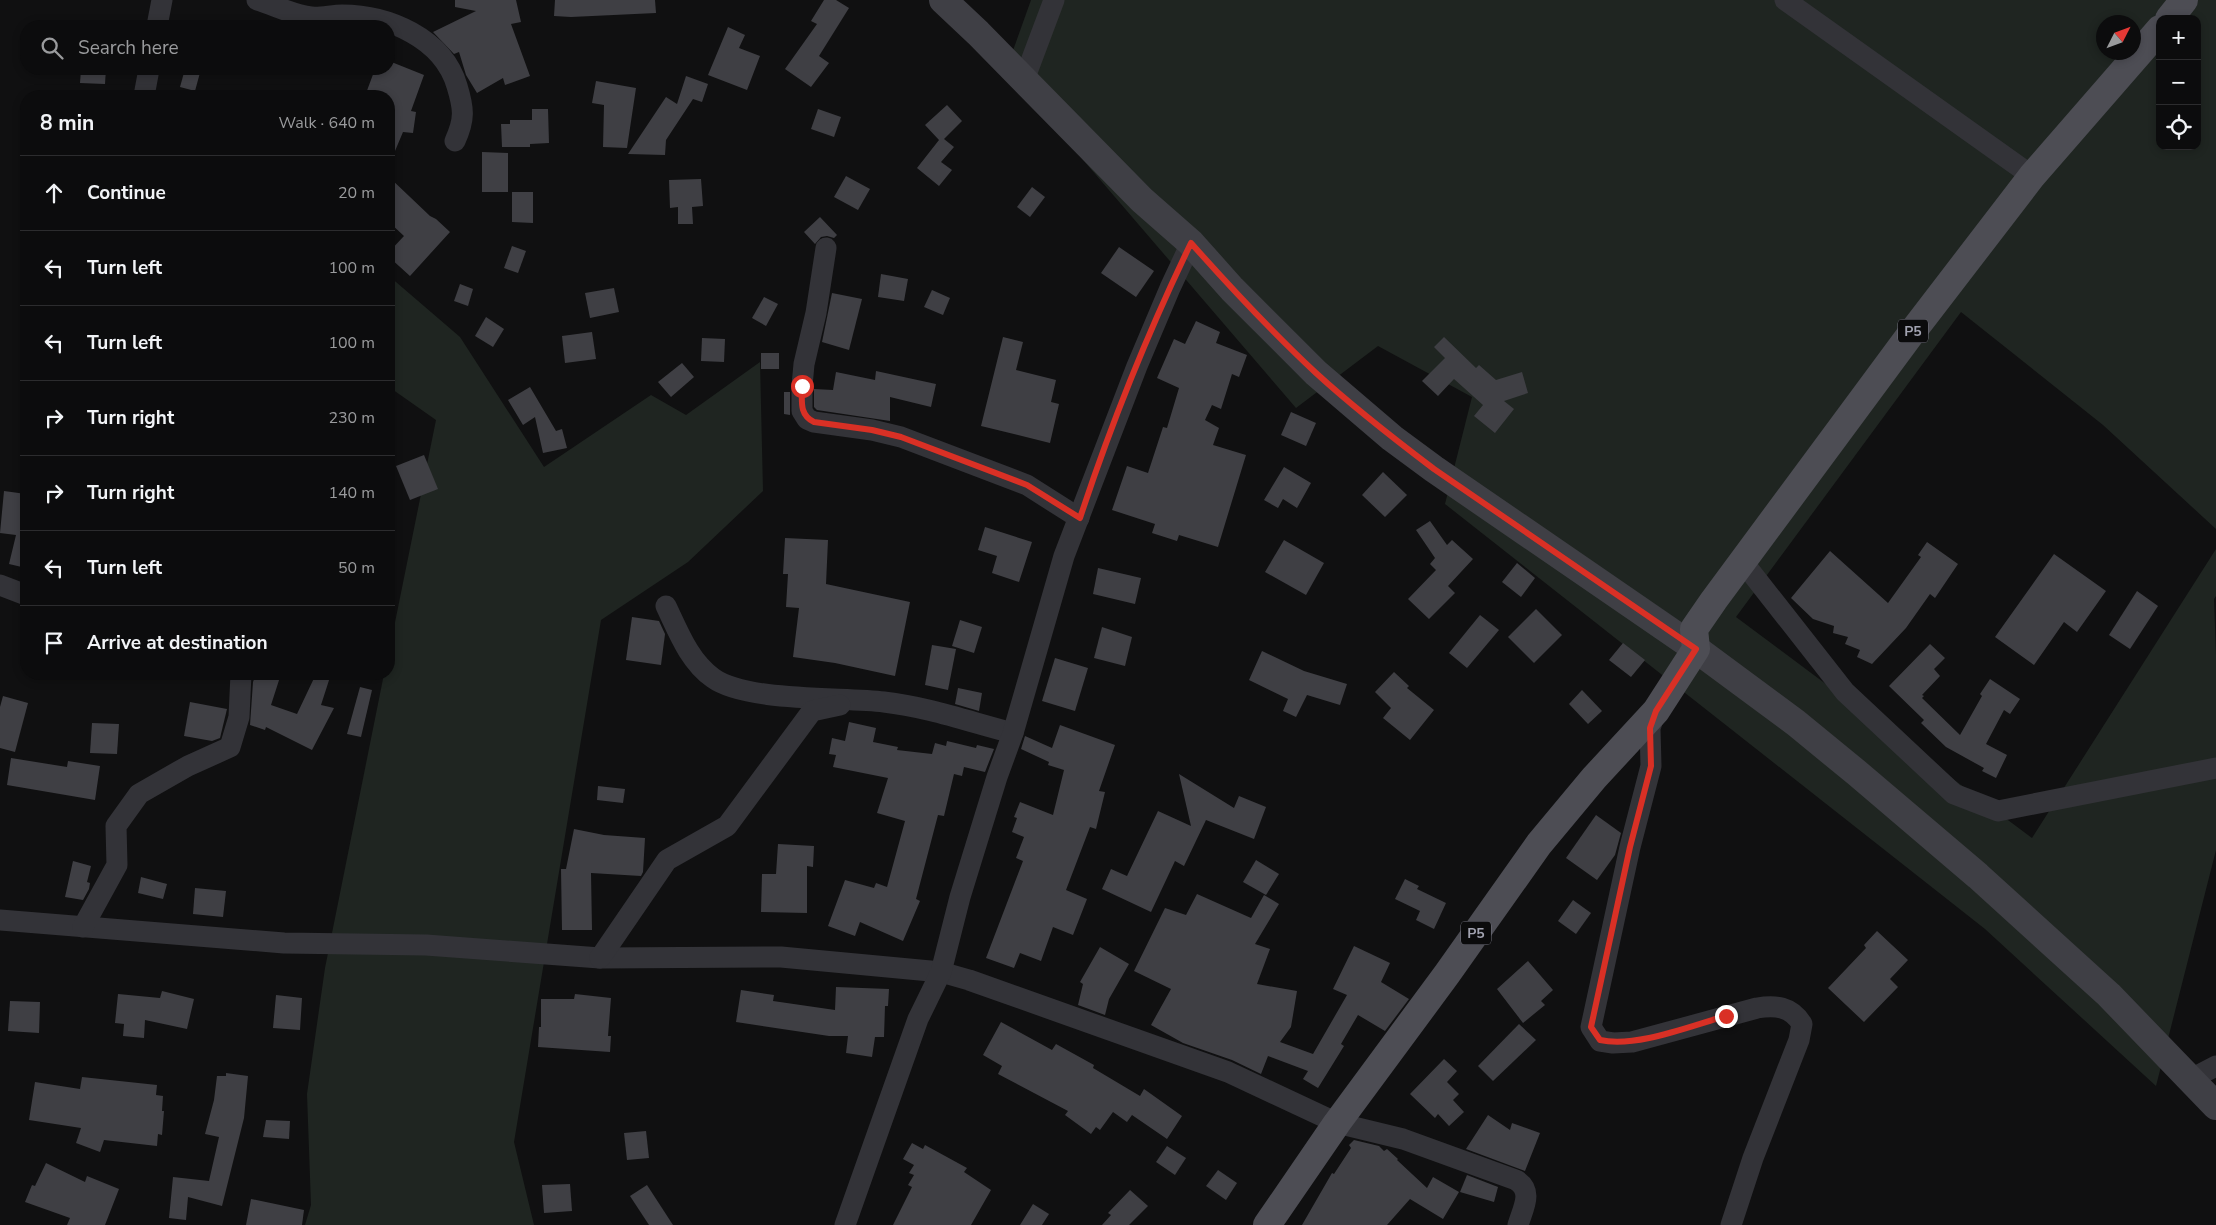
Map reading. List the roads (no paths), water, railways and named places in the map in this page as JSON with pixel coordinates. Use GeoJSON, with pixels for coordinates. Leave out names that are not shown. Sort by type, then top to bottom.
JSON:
{"type":"FeatureCollection","features":[{"type":"Feature","properties":{"kind":"main road"},"geometry":{"type":"LineString","coordinates":[[2172,15],[2184,0]]}},
{"type":"Feature","properties":{"kind":"main road","name":"P5"},"geometry":{"type":"LineString","coordinates":[[1267,1225],[1539,844],[1594,778],[1656,711],[1696,649],[1694,629],[1910,335],[2032,176],[2156,34]]}},
{"type":"Feature","properties":{"kind":"street"},"geometry":{"type":"LineString","coordinates":[[158,20],[162,0]]}},
{"type":"Feature","properties":{"kind":"street"},"geometry":{"type":"LineString","coordinates":[[257,0],[312,17],[342,15],[384,20]]}},
{"type":"Feature","properties":{"kind":"street"},"geometry":{"type":"LineString","coordinates":[[942,0],[1142,200],[1191,243],[1232,289],[1316,373],[1392,438],[1434,469],[1696,649],[1811,736],[1978,876],[2109,995],[2216,1106]]}},
{"type":"Feature","properties":{"kind":"street"},"geometry":{"type":"LineString","coordinates":[[1024,80],[1054,0]]}},
{"type":"Feature","properties":{"kind":"street"},"geometry":{"type":"LineString","coordinates":[[1785,0],[2032,176]]}},
{"type":"Feature","properties":{"kind":"street"},"geometry":{"type":"LineString","coordinates":[[395,24],[423,40],[445,61],[453,75],[463,111],[462,126],[455,141]]}},
{"type":"Feature","properties":{"kind":"street"},"geometry":{"type":"LineString","coordinates":[[145,90],[148,75]]}},
{"type":"Feature","properties":{"kind":"street"},"geometry":{"type":"LineString","coordinates":[[845,1225],[918,1019],[940,972],[960,897],[997,777],[1013,733],[1064,556],[1137,366],[1191,243]]}},
{"type":"Feature","properties":{"kind":"street"},"geometry":{"type":"LineString","coordinates":[[826,248],[816,313],[804,364],[802,411],[807,419],[814,422],[872,430],[901,437],[1027,485],[1080,518]]}},
{"type":"Feature","properties":{"kind":"street"},"geometry":{"type":"LineString","coordinates":[[1743,562],[1845,692],[1954,794],[1998,811],[2216,768]]}},
{"type":"Feature","properties":{"kind":"street"},"geometry":{"type":"LineString","coordinates":[[0,585],[20,593]]}},
{"type":"Feature","properties":{"kind":"street"},"geometry":{"type":"LineString","coordinates":[[666,606],[694,660],[714,679],[745,691],[861,700],[919,707],[1013,733]]}},
{"type":"Feature","properties":{"kind":"street"},"geometry":{"type":"LineString","coordinates":[[83,927],[117,865],[116,826],[139,794],[188,766],[230,747],[239,717],[241,680]]}},
{"type":"Feature","properties":{"kind":"street"},"geometry":{"type":"LineString","coordinates":[[600,958],[667,860],[727,826],[812,711],[861,700]]}},
{"type":"Feature","properties":{"kind":"street"},"geometry":{"type":"LineString","coordinates":[[1656,711],[1650,728],[1651,766],[1630,847],[1591,1027],[1600,1040],[1613,1043],[1632,1042],[1757,1008],[1776,1005],[1797,1016],[1802,1024],[1799,1040],[1753,1158],[1731,1225]]}},
{"type":"Feature","properties":{"kind":"street"},"geometry":{"type":"LineString","coordinates":[[0,920],[284,943],[426,945],[600,958],[781,957],[940,972],[969,980],[1228,1072],[1338,1123],[1403,1139],[1516,1180],[1524,1185],[1526,1190],[1518,1225]]}},
{"type":"Feature","properties":{"kind":"street"},"geometry":{"type":"LineString","coordinates":[[2191,1079],[2216,1066]]}}]}
